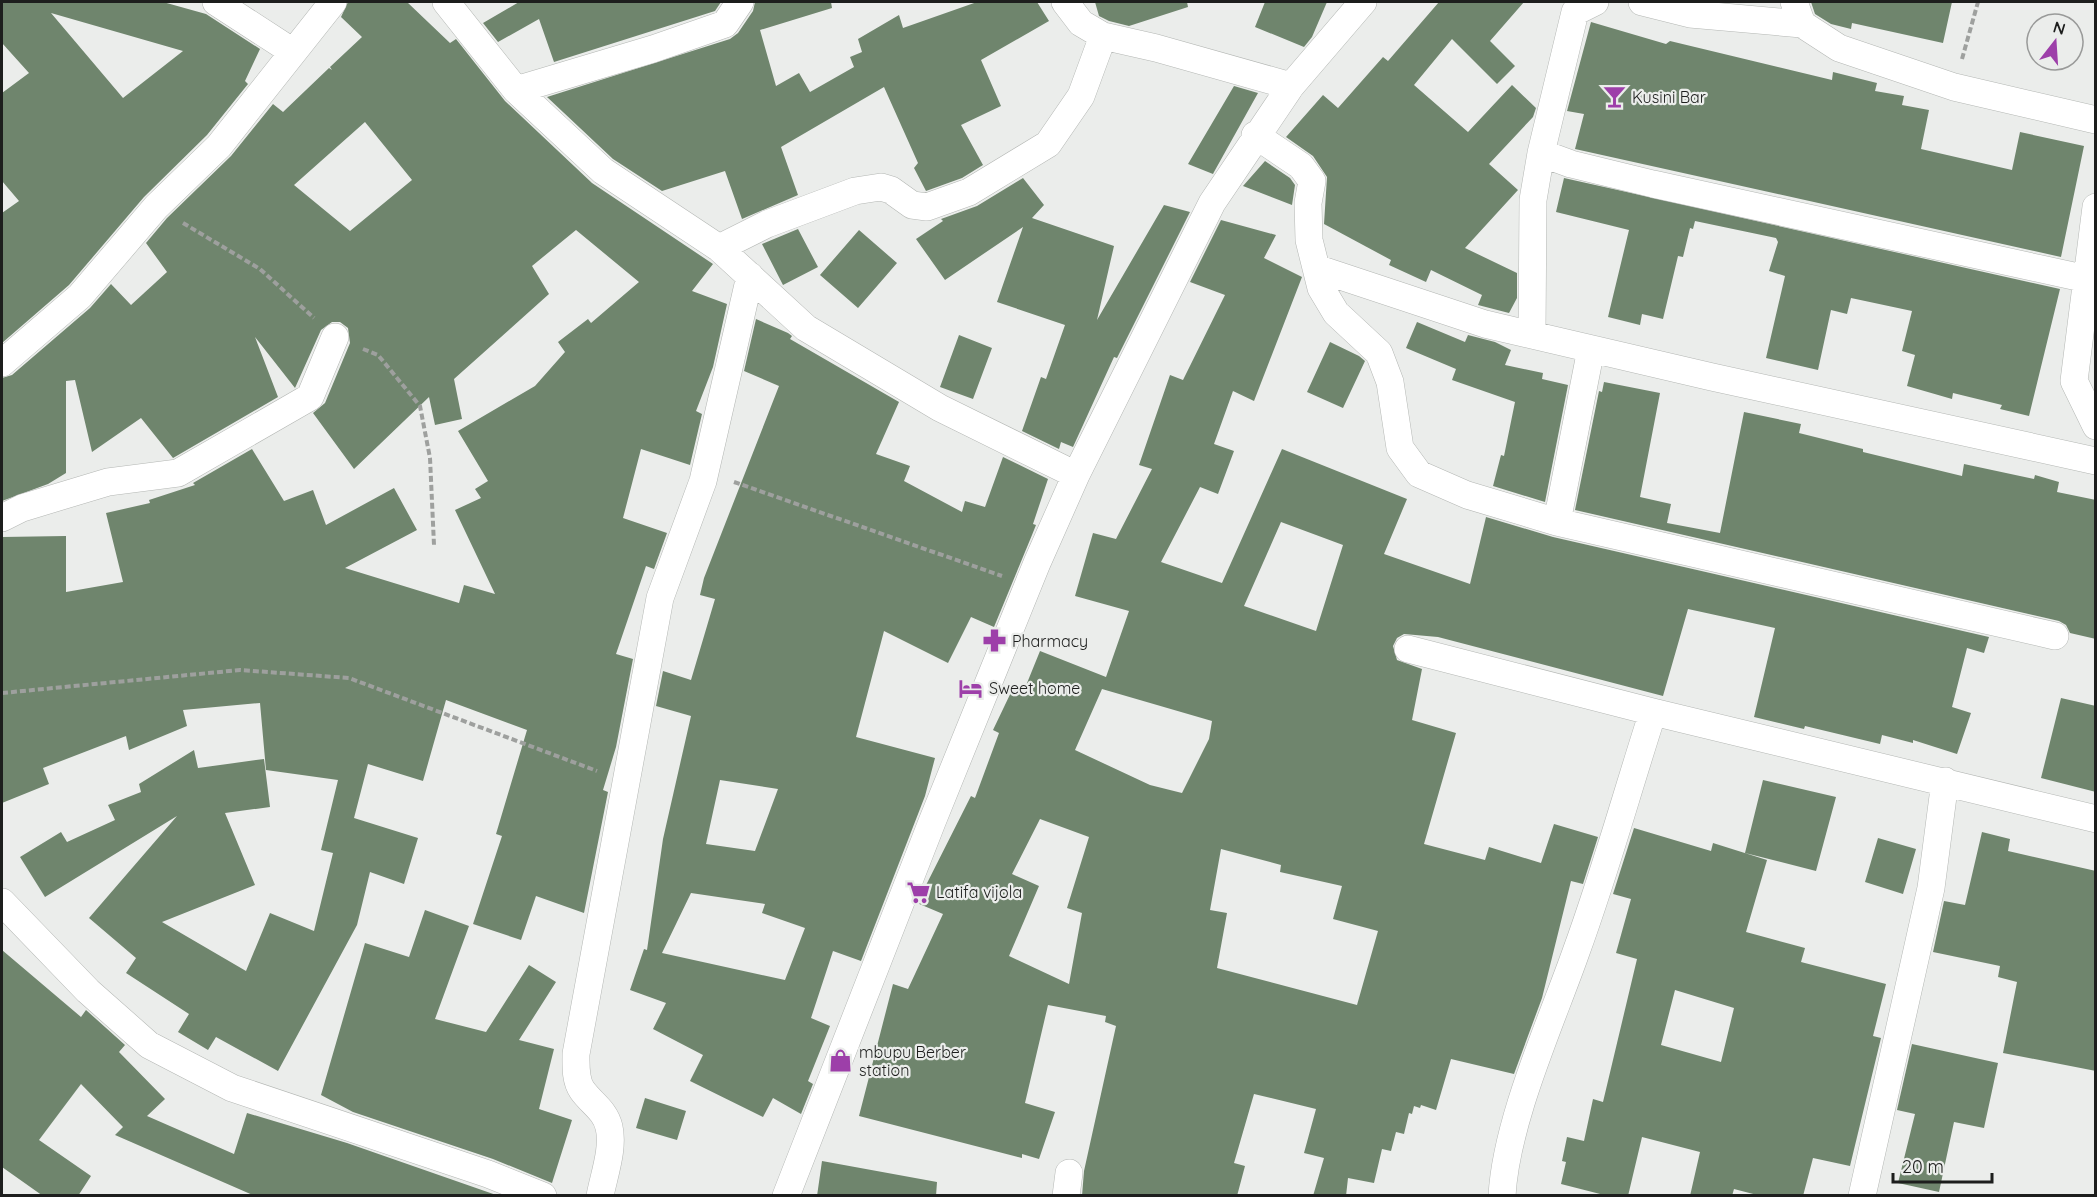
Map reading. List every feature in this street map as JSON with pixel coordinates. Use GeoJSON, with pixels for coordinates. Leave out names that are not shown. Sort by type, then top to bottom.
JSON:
{"type":"FeatureCollection","features":[{"type":"Feature","properties":{"kind":"street"},"geometry":{"type":"LineString","coordinates":[[216,2],[293,52]]}},
{"type":"Feature","properties":{"kind":"street"},"geometry":{"type":"LineString","coordinates":[[2,363],[80,296],[156,207],[219,146],[333,2]]}},
{"type":"Feature","properties":{"kind":"street"},"geometry":{"type":"LineString","coordinates":[[446,2],[516,90],[603,171],[719,248],[807,328],[940,408],[1076,475]]}},
{"type":"Feature","properties":{"kind":"street"},"geometry":{"type":"LineString","coordinates":[[516,90],[725,24],[740,2]]}},
{"type":"Feature","properties":{"kind":"street"},"geometry":{"type":"LineString","coordinates":[[1065,2],[1082,23],[1103,36],[1197,59],[1291,86]]}},
{"type":"Feature","properties":{"kind":"street"},"geometry":{"type":"LineString","coordinates":[[786,1196],[1028,585],[1076,475],[1212,202],[1291,86],[1363,2]]}},
{"type":"Feature","properties":{"kind":"street"},"geometry":{"type":"LineString","coordinates":[[1532,334],[1533,200],[1541,153],[1575,12],[1595,2]]}},
{"type":"Feature","properties":{"kind":"street"},"geometry":{"type":"LineString","coordinates":[[1642,2],[1690,14],[1798,13],[1839,48],[1954,87],[2096,120]]}},
{"type":"Feature","properties":{"kind":"street"},"geometry":{"type":"LineString","coordinates":[[719,248],[767,224],[855,191],[881,187],[891,190],[912,205],[927,207],[969,192],[1048,144],[1081,96],[1103,36]]}},
{"type":"Feature","properties":{"kind":"street"},"geometry":{"type":"LineString","coordinates":[[1256,135],[1301,166],[1312,181],[1308,203],[1309,240],[1322,288],[1336,313],[1379,353],[1390,382],[1400,448],[1419,474],[1467,495],[1557,522],[2055,636]]}},
{"type":"Feature","properties":{"kind":"street"},"geometry":{"type":"LineString","coordinates":[[1541,153],[1571,165],[1653,184],[2087,279]]}},
{"type":"Feature","properties":{"kind":"street"},"geometry":{"type":"LineString","coordinates":[[2096,207],[2074,381],[2096,426]]}},
{"type":"Feature","properties":{"kind":"street"},"geometry":{"type":"LineString","coordinates":[[1316,268],[1485,324],[2096,461]]}},
{"type":"Feature","properties":{"kind":"street"},"geometry":{"type":"LineString","coordinates":[[600,1196],[610,1144],[610,1128],[605,1115],[580,1089],[576,1074],[576,1054],[660,598],[705,471],[750,276]]}},
{"type":"Feature","properties":{"kind":"street"},"geometry":{"type":"LineString","coordinates":[[2,518],[22,508],[108,482],[178,473],[310,397],[335,337]]}},
{"type":"Feature","properties":{"kind":"street"},"geometry":{"type":"LineString","coordinates":[[1557,522],[1591,349]]}},
{"type":"Feature","properties":{"kind":"street"},"geometry":{"type":"LineString","coordinates":[[1408,649],[1653,712],[2096,819]]}},
{"type":"Feature","properties":{"kind":"street"},"geometry":{"type":"LineString","coordinates":[[1502,1196],[1510,1144],[1526,1092],[1589,916],[1653,712]]}},
{"type":"Feature","properties":{"kind":"street"},"geometry":{"type":"LineString","coordinates":[[1862,1196],[1931,888],[1945,782]]}},
{"type":"Feature","properties":{"kind":"street"},"geometry":{"type":"LineString","coordinates":[[2,902],[88,991],[149,1044],[232,1088],[488,1174],[543,1196]]}},
{"type":"Feature","properties":{"kind":"path"},"geometry":{"type":"LineString","coordinates":[[1954,87],[1978,2]]}},
{"type":"Feature","properties":{"kind":"path"},"geometry":{"type":"LineString","coordinates":[[705,471],[1028,585]]}},
{"type":"Feature","properties":{"kind":"path"},"geometry":{"type":"LineString","coordinates":[[2,693],[240,670],[349,678],[625,781]]}},
{"type":"Feature","properties":{"kind":"building"},"geometry":{"type":"Polygon","coordinates":[[[2,2],[163,2],[206,14],[260,49],[245,81],[248,84],[207,135],[144,197],[69,285],[2,343],[2,213],[19,201],[2,181],[2,93],[29,73],[2,43],[2,2]],[[51,13],[123,98],[183,51],[51,13]]]}},
{"type":"Feature","properties":{"kind":"building"},"geometry":{"type":"Polygon","coordinates":[[[348,2],[407,2],[450,43],[456,39],[505,101],[592,183],[713,264],[692,291],[727,304],[713,367],[696,411],[702,414],[690,465],[641,449],[623,518],[667,533],[654,569],[646,566],[616,654],[633,659],[616,747],[603,790],[608,792],[584,913],[536,896],[521,940],[473,924],[502,836],[496,834],[527,730],[446,700],[423,781],[368,764],[354,818],[418,838],[404,884],[370,872],[357,925],[278,1071],[216,1037],[208,1050],[178,1032],[189,1014],[126,973],[136,958],[89,918],[177,816],[45,897],[20,857],[61,832],[67,842],[115,820],[108,805],[141,792],[139,784],[194,750],[198,768],[264,759],[270,807],[225,813],[255,885],[162,922],[246,971],[270,913],[314,931],[333,853],[321,850],[338,780],[266,770],[260,703],[183,710],[187,726],[129,750],[126,736],[43,768],[49,784],[2,803],[2,537],[66,536],[66,592],[123,582],[106,513],[150,503],[149,500],[195,485],[193,483],[252,449],[284,501],[313,490],[326,525],[394,488],[417,530],[345,568],[459,603],[464,585],[495,594],[455,510],[481,498],[475,489],[488,481],[458,431],[535,386],[565,352],[558,342],[588,319],[591,323],[639,282],[576,230],[532,266],[549,294],[454,379],[462,419],[435,425],[429,397],[354,469],[313,413],[325,403],[350,343],[348,328],[340,322],[332,322],[321,330],[295,388],[255,337],[278,397],[173,458],[141,418],[92,452],[75,380],[66,381],[66,473],[48,484],[2,501],[2,378],[12,375],[90,308],[111,284],[131,305],[167,272],[146,243],[167,218],[231,156],[273,104],[283,112],[329,68],[332,70],[330,67],[362,37],[341,17],[348,2]],[[365,122],[294,185],[350,231],[412,180],[365,122]]]}},
{"type":"Feature","properties":{"kind":"building"},"geometry":{"type":"Polygon","coordinates":[[[519,2],[721,2],[715,11],[554,62],[539,19],[498,42],[483,23],[519,2]]]}},
{"type":"Feature","properties":{"kind":"building"},"geometry":{"type":"Polygon","coordinates":[[[755,2],[831,2],[832,8],[760,30],[776,86],[799,73],[810,92],[854,67],[850,57],[862,52],[858,39],[899,15],[903,28],[977,2],[1037,2],[1049,21],[981,60],[1001,106],[961,125],[983,165],[962,178],[926,191],[914,168],[918,163],[884,87],[781,147],[798,195],[742,219],[725,171],[662,191],[613,159],[547,97],[730,39],[738,33],[753,11],[755,2]]]}},
{"type":"Feature","properties":{"kind":"building"},"geometry":{"type":"Polygon","coordinates":[[[1095,2],[1187,2],[1188,7],[1129,26],[1099,16],[1095,2]]]}},
{"type":"Feature","properties":{"kind":"building"},"geometry":{"type":"Polygon","coordinates":[[[1265,2],[1327,2],[1312,37],[1304,47],[1255,27],[1265,2]]]}},
{"type":"Feature","properties":{"kind":"building"},"geometry":{"type":"Polygon","coordinates":[[[1439,2],[1524,2],[1490,41],[1515,66],[1497,84],[1452,39],[1414,85],[1468,132],[1512,85],[1536,108],[1533,117],[1489,164],[1518,190],[1465,248],[1517,273],[1517,298],[1509,313],[1478,305],[1482,295],[1431,270],[1426,282],[1389,265],[1391,260],[1324,224],[1327,177],[1313,156],[1286,137],[1323,95],[1338,108],[1383,57],[1388,61],[1439,2]]]}},
{"type":"Feature","properties":{"kind":"building"},"geometry":{"type":"Polygon","coordinates":[[[1811,2],[1952,2],[1943,43],[1852,23],[1851,29],[1831,24],[1815,14],[1811,2]]]}},
{"type":"Feature","properties":{"kind":"building"},"geometry":{"type":"Polygon","coordinates":[[[1591,22],[1666,44],[1670,41],[1832,80],[1833,72],[1877,83],[1875,91],[1904,96],[1902,105],[1929,110],[1921,149],[2012,170],[2020,132],[2084,146],[2061,257],[1575,149],[1584,114],[1567,111],[1591,22]]]}},
{"type":"Feature","properties":{"kind":"building"},"geometry":{"type":"Polygon","coordinates":[[[1234,86],[1258,93],[1213,174],[1188,164],[1234,86]]]}},
{"type":"Feature","properties":{"kind":"building"},"geometry":{"type":"Polygon","coordinates":[[[1265,161],[1290,178],[1295,185],[1292,205],[1243,186],[1265,161]]]}},
{"type":"Feature","properties":{"kind":"building"},"geometry":{"type":"Polygon","coordinates":[[[1023,178],[1044,205],[1032,218],[1114,246],[1097,320],[1164,205],[1190,212],[1117,358],[1114,357],[1073,447],[1061,442],[1059,449],[1022,431],[1041,377],[1046,379],[1065,325],[997,302],[1023,227],[945,280],[916,239],[943,221],[941,219],[977,206],[1023,178]]]}},
{"type":"Feature","properties":{"kind":"building"},"geometry":{"type":"Polygon","coordinates":[[[1564,178],[2060,289],[2029,416],[2000,409],[2002,405],[1953,393],[1952,399],[1907,386],[1915,355],[1902,351],[1912,311],[1851,298],[1847,314],[1831,310],[1818,370],[1766,358],[1785,276],[1769,271],[1778,242],[1776,238],[1695,221],[1693,229],[1690,228],[1683,257],[1678,256],[1663,319],[1642,314],[1640,325],[1608,317],[1629,230],[1556,212],[1564,178]]]}},
{"type":"Feature","properties":{"kind":"building"},"geometry":{"type":"Polygon","coordinates":[[[1221,220],[1276,235],[1264,258],[1302,277],[1254,401],[1233,391],[1214,444],[1234,451],[1218,494],[1200,487],[1161,562],[1222,583],[1282,449],[1407,499],[1384,554],[1470,584],[1486,517],[1553,537],[1989,637],[1984,653],[1967,648],[1952,707],[1971,713],[1957,754],[1913,740],[1913,743],[1882,735],[1880,744],[1805,726],[1804,729],[1754,717],[1775,628],[1688,609],[1663,696],[1438,637],[1404,634],[1397,638],[1393,646],[1397,660],[1422,669],[1412,720],[1456,733],[1424,844],[1485,860],[1489,847],[1541,863],[1554,824],[1598,837],[1583,884],[1571,881],[1542,998],[1514,1074],[1451,1059],[1436,1110],[1421,1105],[1420,1108],[1414,1106],[1412,1114],[1409,1113],[1404,1134],[1396,1132],[1391,1151],[1382,1149],[1374,1183],[1348,1178],[1346,1196],[1313,1196],[1324,1158],[1304,1153],[1316,1109],[1254,1094],[1234,1163],[1245,1166],[1237,1196],[1082,1196],[1084,1171],[1116,1026],[1105,1022],[1106,1016],[1048,1005],[1025,1103],[1055,1112],[1039,1159],[1022,1154],[1022,1158],[859,1116],[893,984],[908,989],[943,914],[917,903],[971,796],[975,798],[999,733],[993,730],[1015,684],[1025,688],[1040,651],[1106,677],[1129,611],[1075,596],[1093,533],[1116,539],[1152,469],[1139,465],[1170,375],[1183,380],[1225,295],[1190,282],[1221,220]],[[1281,522],[1244,606],[1316,631],[1343,545],[1281,522]],[[1102,689],[1075,750],[1150,785],[1182,793],[1209,739],[1212,721],[1102,689]],[[1040,819],[1012,874],[1039,886],[1009,956],[1069,984],[1082,913],[1067,908],[1089,837],[1040,819]],[[1221,849],[1210,910],[1227,913],[1217,968],[1357,1005],[1378,931],[1333,919],[1342,886],[1280,872],[1281,865],[1221,849]]]}},
{"type":"Feature","properties":{"kind":"building"},"geometry":{"type":"Polygon","coordinates":[[[798,229],[818,267],[783,285],[762,244],[798,229]]]}},
{"type":"Feature","properties":{"kind":"building"},"geometry":{"type":"Polygon","coordinates":[[[859,230],[897,263],[858,308],[820,275],[859,230]]]}},
{"type":"Feature","properties":{"kind":"building"},"geometry":{"type":"Polygon","coordinates":[[[756,319],[788,333],[792,336],[790,339],[899,402],[876,454],[910,466],[904,481],[962,512],[965,501],[985,507],[1003,457],[1048,479],[1033,524],[1036,525],[994,627],[971,617],[948,663],[884,631],[856,737],[935,758],[925,796],[861,961],[833,951],[811,1018],[830,1026],[808,1081],[813,1084],[801,1114],[773,1098],[763,1117],[690,1081],[703,1055],[653,1029],[666,1003],[630,990],[644,949],[647,950],[663,839],[691,716],[656,706],[663,671],[691,680],[715,599],[700,595],[704,578],[779,386],[744,371],[756,319]],[[720,780],[706,844],[755,851],[778,789],[720,780]],[[691,893],[662,953],[785,980],[805,928],[762,913],[765,904],[691,893]]]}},
{"type":"Feature","properties":{"kind":"building"},"geometry":{"type":"Polygon","coordinates":[[[1417,322],[1465,342],[1468,335],[1495,342],[1511,350],[1505,365],[1543,373],[1542,379],[1568,385],[1545,502],[1493,486],[1501,455],[1504,456],[1515,402],[1452,380],[1456,369],[1406,348],[1417,322]]]}},
{"type":"Feature","properties":{"kind":"building"},"geometry":{"type":"Polygon","coordinates":[[[959,335],[992,348],[973,399],[940,387],[959,335]]]}},
{"type":"Feature","properties":{"kind":"building"},"geometry":{"type":"Polygon","coordinates":[[[1330,342],[1365,361],[1343,408],[1307,392],[1330,342]]]}},
{"type":"Feature","properties":{"kind":"building"},"geometry":{"type":"Polygon","coordinates":[[[1604,382],[1660,393],[1640,497],[1671,504],[1667,523],[1720,533],[1744,412],[1801,424],[1799,433],[1863,449],[1863,452],[1962,476],[1964,464],[2034,479],[2035,475],[2059,482],[2057,492],[2096,500],[2096,639],[2070,633],[2066,625],[2059,621],[1575,510],[1599,391],[1602,392],[1604,382]]]}},
{"type":"Feature","properties":{"kind":"building"},"geometry":{"type":"Polygon","coordinates":[[[2061,698],[2096,706],[2096,792],[2041,778],[2061,698]]]}},
{"type":"Feature","properties":{"kind":"building"},"geometry":{"type":"Polygon","coordinates":[[[1763,780],[1836,797],[1816,871],[1745,853],[1763,780]]]}},
{"type":"Feature","properties":{"kind":"building"},"geometry":{"type":"Polygon","coordinates":[[[1634,828],[1711,851],[1713,843],[1767,860],[1746,932],[1805,948],[1801,962],[1886,984],[1873,1036],[1881,1038],[1850,1166],[1813,1158],[1803,1196],[1761,1196],[1734,1189],[1732,1196],[1690,1196],[1700,1152],[1642,1137],[1628,1196],[1608,1196],[1561,1184],[1566,1162],[1562,1161],[1567,1137],[1584,1141],[1593,1099],[1603,1102],[1637,959],[1616,953],[1631,899],[1613,894],[1634,828]],[[1675,990],[1661,1045],[1721,1062],[1734,1008],[1675,990]]]}},
{"type":"Feature","properties":{"kind":"building"},"geometry":{"type":"Polygon","coordinates":[[[1982,832],[2010,839],[2008,851],[2096,871],[2096,1071],[2003,1053],[2017,982],[1998,977],[2000,966],[1933,952],[1944,901],[1965,905],[1982,832]]]}},
{"type":"Feature","properties":{"kind":"building"},"geometry":{"type":"Polygon","coordinates":[[[1878,838],[1916,849],[1903,894],[1865,882],[1878,838]]]}},
{"type":"Feature","properties":{"kind":"building"},"geometry":{"type":"Polygon","coordinates":[[[425,910],[469,926],[435,1019],[486,1032],[529,965],[556,982],[519,1040],[554,1049],[539,1109],[572,1120],[552,1183],[493,1159],[353,1112],[321,1095],[365,943],[409,957],[425,910]]]}},
{"type":"Feature","properties":{"kind":"building"},"geometry":{"type":"Polygon","coordinates":[[[2,950],[81,1017],[86,1010],[125,1045],[119,1052],[165,1099],[147,1116],[234,1154],[247,1113],[347,1143],[499,1196],[255,1196],[115,1135],[123,1127],[81,1084],[39,1140],[91,1176],[78,1196],[43,1196],[2,1167],[2,950]]]}},
{"type":"Feature","properties":{"kind":"building"},"geometry":{"type":"Polygon","coordinates":[[[1912,1044],[1998,1063],[1984,1128],[1954,1122],[1939,1192],[1898,1183],[1915,1114],[1897,1110],[1912,1044]]]}},
{"type":"Feature","properties":{"kind":"building"},"geometry":{"type":"Polygon","coordinates":[[[645,1098],[686,1111],[677,1140],[636,1128],[645,1098]]]}},
{"type":"Feature","properties":{"kind":"building"},"geometry":{"type":"Polygon","coordinates":[[[822,1161],[937,1182],[936,1196],[817,1196],[822,1161]]]}},
{"type":"Feature","properties":{"kind":"place","name":"Kusini Bar"},"geometry":{"type":"Point","coordinates":[1614,97]}},
{"type":"Feature","properties":{"kind":"place","name":"Pharmacy"},"geometry":{"type":"Point","coordinates":[994,641]}},
{"type":"Feature","properties":{"kind":"place","name":"Sweet home"},"geometry":{"type":"Point","coordinates":[971,688]}},
{"type":"Feature","properties":{"kind":"place","name":"Latifa vijola"},"geometry":{"type":"Point","coordinates":[918,892]}},
{"type":"Feature","properties":{"kind":"place","name":"mbupu Berber station"},"geometry":{"type":"Point","coordinates":[841,1061]}}]}
